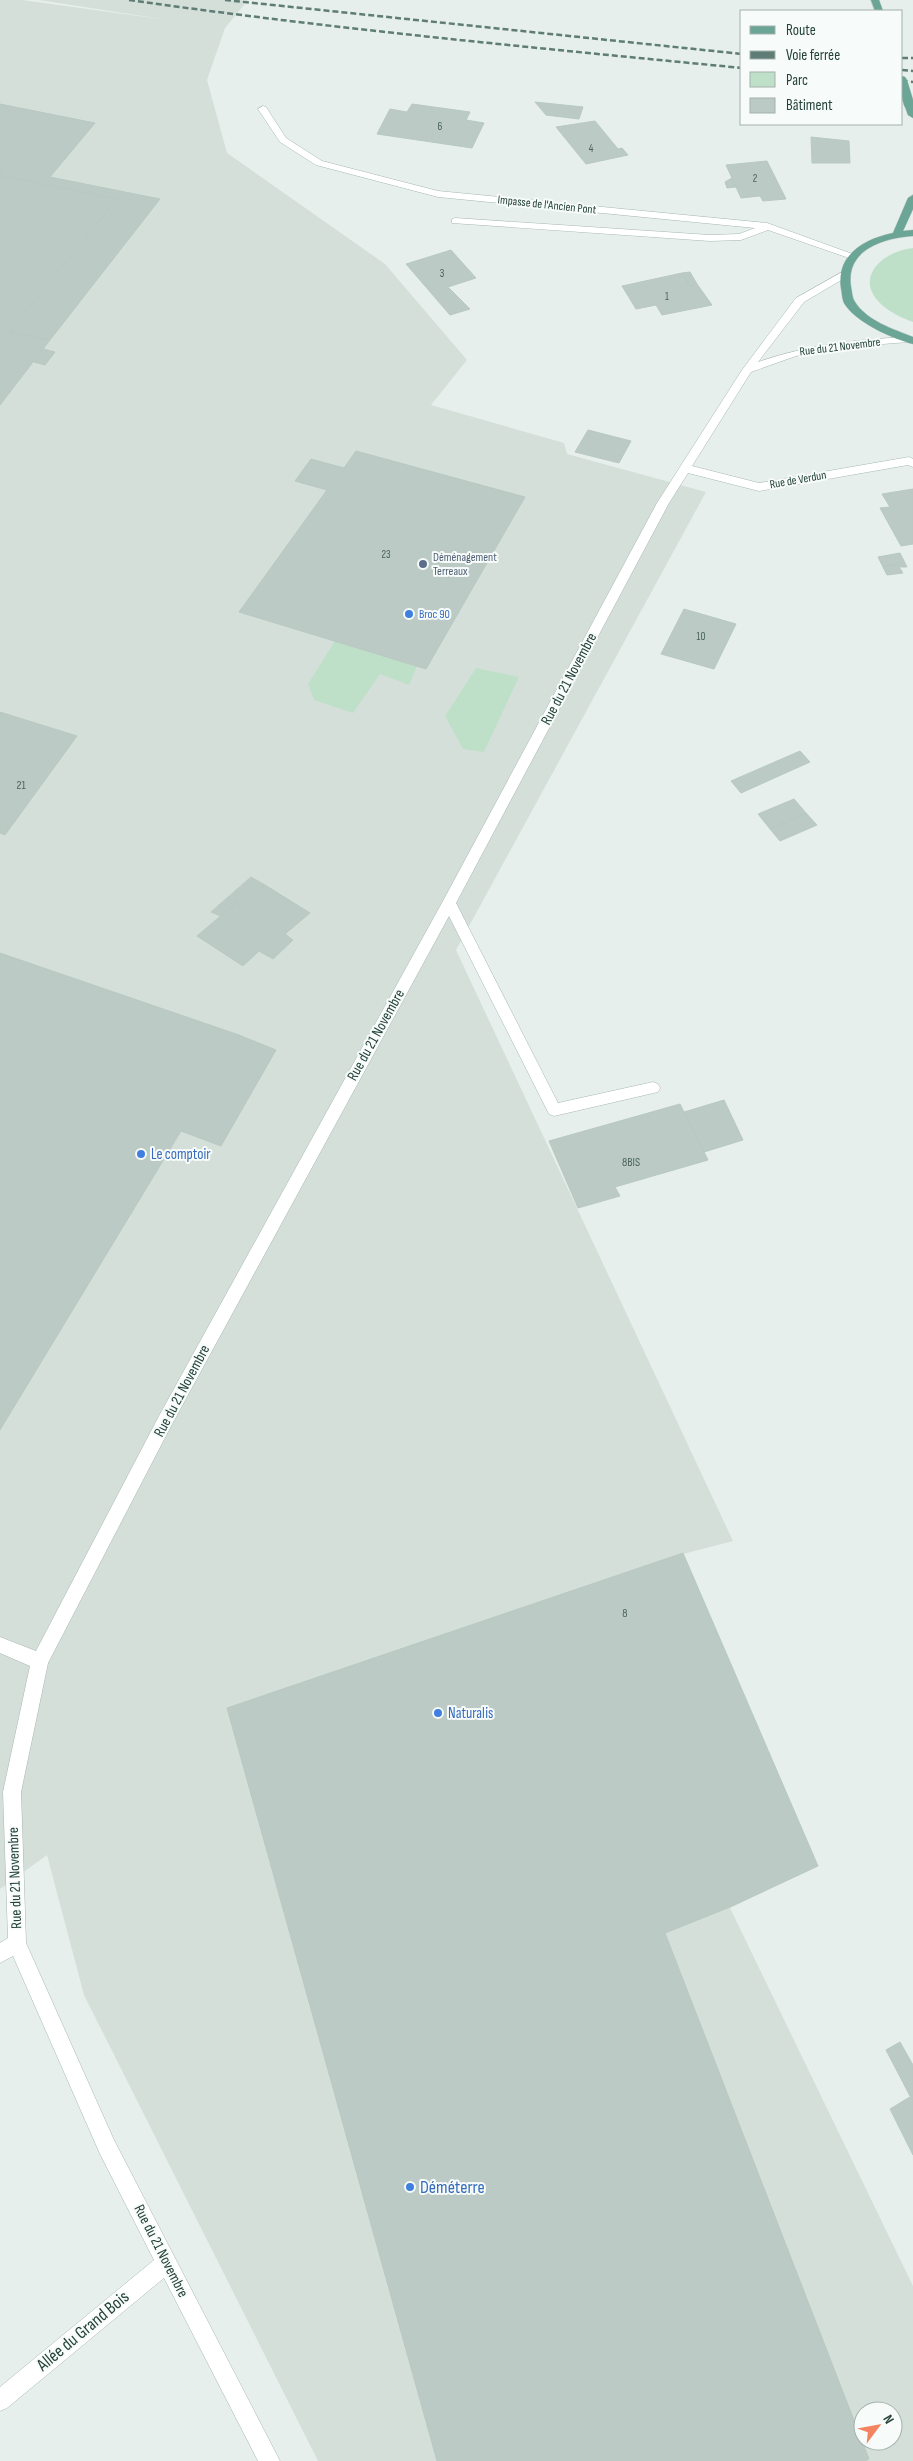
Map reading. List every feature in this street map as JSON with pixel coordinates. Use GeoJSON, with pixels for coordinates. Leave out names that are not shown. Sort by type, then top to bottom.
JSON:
{"type":"FeatureCollection","features":[{"type":"Feature","properties":{"kind":"main road"},"geometry":{"type":"LineString","coordinates":[[903,84],[913,115]]}},
{"type":"Feature","properties":{"kind":"main road"},"geometry":{"type":"LineString","coordinates":[[897,234],[913,198]]}},
{"type":"Feature","properties":{"kind":"main road"},"geometry":{"type":"LineString","coordinates":[[909,341],[873,324],[850,302],[844,274],[854,256],[872,242],[897,234],[913,233]]}},
{"type":"Feature","properties":{"kind":"street","name":"Impasse de l'Ancien Pont"},"geometry":{"type":"LineString","coordinates":[[263,109],[283,140],[319,163],[438,194],[767,226],[854,256]]}},
{"type":"Feature","properties":{"kind":"street"},"geometry":{"type":"LineString","coordinates":[[455,221],[710,238],[740,237],[767,226]]}},
{"type":"Feature","properties":{"kind":"street","name":"Rue du 21 Novembre"},"geometry":{"type":"LineString","coordinates":[[269,2461],[107,2147],[18,1943],[12,1792],[40,1661],[165,1421],[449,903],[662,503],[747,370],[800,300],[844,274]]}},
{"type":"Feature","properties":{"kind":"street","name":"Rue du 21 Novembre"},"geometry":{"type":"LineString","coordinates":[[747,370],[794,353],[842,344],[909,341]]}},
{"type":"Feature","properties":{"kind":"street","name":"Rue de Verdun"},"geometry":{"type":"LineString","coordinates":[[684,468],[759,487],[909,461],[913,463]]}},
{"type":"Feature","properties":{"kind":"street"},"geometry":{"type":"LineString","coordinates":[[449,903],[554,1110],[653,1088]]}},
{"type":"Feature","properties":{"kind":"street"},"geometry":{"type":"LineString","coordinates":[[0,1645],[40,1661]]}},
{"type":"Feature","properties":{"kind":"street"},"geometry":{"type":"LineString","coordinates":[[0,1954],[18,1943]]}},
{"type":"Feature","properties":{"kind":"street","name":"Allée du Grand Bois"},"geometry":{"type":"LineString","coordinates":[[0,2401],[167,2262]]}},
{"type":"Feature","properties":{"kind":"shaded area"},"geometry":{"type":"Polygon","coordinates":[[[0,0],[22,0],[168,20],[39,0],[248,0],[225,28],[207,80],[227,153],[385,264],[467,360],[431,405],[564,443],[567,454],[706,492],[456,950],[733,1541],[683,1554],[818,1866],[730,1908],[913,2286],[913,2461],[318,2461],[84,1995],[47,1855],[0,1889],[0,0]]]}},
{"type":"Feature","properties":{"kind":"green space"},"geometry":{"type":"Polygon","coordinates":[[[913,248],[913,322],[897,315],[882,305],[873,295],[870,285],[871,276],[882,260],[891,254],[913,248]]]}},
{"type":"Feature","properties":{"kind":"green space"},"geometry":{"type":"Polygon","coordinates":[[[335,641],[417,666],[409,685],[380,674],[353,713],[314,700],[308,684],[335,641]]]}},
{"type":"Feature","properties":{"kind":"green space"},"geometry":{"type":"Polygon","coordinates":[[[476,668],[519,677],[484,752],[463,749],[445,716],[476,668]]]}},
{"type":"Feature","properties":{"kind":"building"},"geometry":{"type":"Polygon","coordinates":[[[535,102],[583,107],[579,119],[546,115],[535,102]]]}},
{"type":"Feature","properties":{"kind":"building"},"geometry":{"type":"Polygon","coordinates":[[[0,104],[95,123],[50,177],[160,199],[50,340],[9,332],[117,199],[0,175],[0,104]]]}},
{"type":"Feature","properties":{"kind":"building"},"geometry":{"type":"Polygon","coordinates":[[[412,104],[470,112],[466,120],[484,123],[472,148],[377,134],[390,109],[407,112],[412,104]]]}},
{"type":"Feature","properties":{"kind":"building"},"geometry":{"type":"Polygon","coordinates":[[[595,121],[618,149],[622,148],[628,155],[586,164],[556,127],[595,121]]]}},
{"type":"Feature","properties":{"kind":"building"},"geometry":{"type":"Polygon","coordinates":[[[811,137],[849,141],[850,163],[812,163],[811,137]]]}},
{"type":"Feature","properties":{"kind":"building"},"geometry":{"type":"Polygon","coordinates":[[[767,161],[786,199],[763,201],[760,196],[741,198],[726,165],[767,161]]]}},
{"type":"Feature","properties":{"kind":"building"},"geometry":{"type":"Polygon","coordinates":[[[0,175],[117,199],[9,332],[50,340],[0,405],[0,175]]]}},
{"type":"Feature","properties":{"kind":"building"},"geometry":{"type":"Polygon","coordinates":[[[732,178],[736,187],[727,188],[725,182],[732,178]]]}},
{"type":"Feature","properties":{"kind":"building"},"geometry":{"type":"Polygon","coordinates":[[[451,250],[476,278],[448,287],[470,309],[450,315],[406,264],[451,250]]]}},
{"type":"Feature","properties":{"kind":"building"},"geometry":{"type":"Polygon","coordinates":[[[690,272],[697,284],[690,286],[682,273],[690,272]]]}},
{"type":"Feature","properties":{"kind":"building"},"geometry":{"type":"Polygon","coordinates":[[[682,273],[690,286],[697,284],[712,305],[662,315],[656,305],[636,309],[622,286],[682,273]]]}},
{"type":"Feature","properties":{"kind":"building"},"geometry":{"type":"Polygon","coordinates":[[[43,349],[55,352],[45,365],[34,362],[43,349]]]}},
{"type":"Feature","properties":{"kind":"building"},"geometry":{"type":"Polygon","coordinates":[[[588,430],[631,441],[619,463],[575,452],[588,430]]]}},
{"type":"Feature","properties":{"kind":"building"},"geometry":{"type":"Polygon","coordinates":[[[356,451],[525,497],[426,669],[239,612],[327,490],[295,481],[311,459],[344,468],[356,451]]]}},
{"type":"Feature","properties":{"kind":"building"},"geometry":{"type":"Polygon","coordinates":[[[913,489],[913,544],[901,546],[880,508],[890,507],[882,494],[913,489]]]}},
{"type":"Feature","properties":{"kind":"building"},"geometry":{"type":"Polygon","coordinates":[[[900,553],[907,567],[900,567],[897,564],[883,567],[878,557],[900,553]]]}},
{"type":"Feature","properties":{"kind":"building"},"geometry":{"type":"Polygon","coordinates":[[[897,564],[903,573],[887,575],[883,567],[897,564]]]}},
{"type":"Feature","properties":{"kind":"building"},"geometry":{"type":"Polygon","coordinates":[[[684,609],[736,624],[714,669],[661,654],[684,609]]]}},
{"type":"Feature","properties":{"kind":"building"},"geometry":{"type":"Polygon","coordinates":[[[0,712],[77,736],[5,835],[0,833],[0,712]]]}},
{"type":"Feature","properties":{"kind":"building"},"geometry":{"type":"Polygon","coordinates":[[[800,751],[810,762],[741,793],[731,781],[800,751]]]}},
{"type":"Feature","properties":{"kind":"building"},"geometry":{"type":"Polygon","coordinates":[[[794,799],[806,813],[770,829],[758,814],[794,799]]]}},
{"type":"Feature","properties":{"kind":"building"},"geometry":{"type":"Polygon","coordinates":[[[806,813],[817,825],[780,841],[770,829],[806,813]]]}},
{"type":"Feature","properties":{"kind":"building"},"geometry":{"type":"Polygon","coordinates":[[[251,877],[265,885],[240,906],[236,903],[221,916],[211,912],[251,877]]]}},
{"type":"Feature","properties":{"kind":"building"},"geometry":{"type":"Polygon","coordinates":[[[265,885],[310,913],[285,934],[293,940],[273,959],[259,951],[243,966],[197,936],[236,903],[240,906],[265,885]]]}},
{"type":"Feature","properties":{"kind":"building"},"geometry":{"type":"Polygon","coordinates":[[[0,953],[239,1035],[276,1050],[221,1146],[181,1131],[0,1430],[0,953]]]}},
{"type":"Feature","properties":{"kind":"building"},"geometry":{"type":"Polygon","coordinates":[[[724,1100],[743,1140],[704,1152],[684,1112],[724,1100]]]}},
{"type":"Feature","properties":{"kind":"building"},"geometry":{"type":"Polygon","coordinates":[[[680,1104],[708,1160],[615,1187],[620,1196],[578,1208],[549,1141],[680,1104]]]}},
{"type":"Feature","properties":{"kind":"building"},"geometry":{"type":"Polygon","coordinates":[[[683,1553],[818,1866],[730,1907],[665,1933],[853,2418],[853,2451],[866,2451],[869,2459],[865,2461],[437,2461],[227,1708],[683,1553]]]}},
{"type":"Feature","properties":{"kind":"building"},"geometry":{"type":"Polygon","coordinates":[[[900,2042],[913,2065],[913,2095],[910,2096],[886,2050],[900,2042]]]}},
{"type":"Feature","properties":{"kind":"building"},"geometry":{"type":"Polygon","coordinates":[[[913,2095],[913,2155],[890,2109],[913,2095]]]}},
{"type":"Feature","properties":{"kind":"railway"},"geometry":{"type":"LineString","coordinates":[[129,0],[359,29],[740,68]]}},
{"type":"Feature","properties":{"kind":"railway"},"geometry":{"type":"LineString","coordinates":[[225,0],[740,54]]}},
{"type":"Feature","properties":{"kind":"railway"},"geometry":{"type":"LineString","coordinates":[[903,58],[913,58]]}},
{"type":"Feature","properties":{"kind":"railway"},"geometry":{"type":"LineString","coordinates":[[903,70],[913,71]]}},
{"type":"Feature","properties":{"kind":"railway"},"geometry":{"type":"LineString","coordinates":[[903,81],[913,82]]}},
{"type":"Feature","properties":{"kind":"place","name":"Déménagement Terreaux"},"geometry":{"type":"Point","coordinates":[423,564]}},
{"type":"Feature","properties":{"kind":"place","name":"Broc 90"},"geometry":{"type":"Point","coordinates":[409,614]}},
{"type":"Feature","properties":{"kind":"place","name":"Le comptoir"},"geometry":{"type":"Point","coordinates":[141,1154]}},
{"type":"Feature","properties":{"kind":"place","name":"Naturalis"},"geometry":{"type":"Point","coordinates":[438,1713]}},
{"type":"Feature","properties":{"kind":"place","name":"Déméterre"},"geometry":{"type":"Point","coordinates":[410,2187]}}]}
